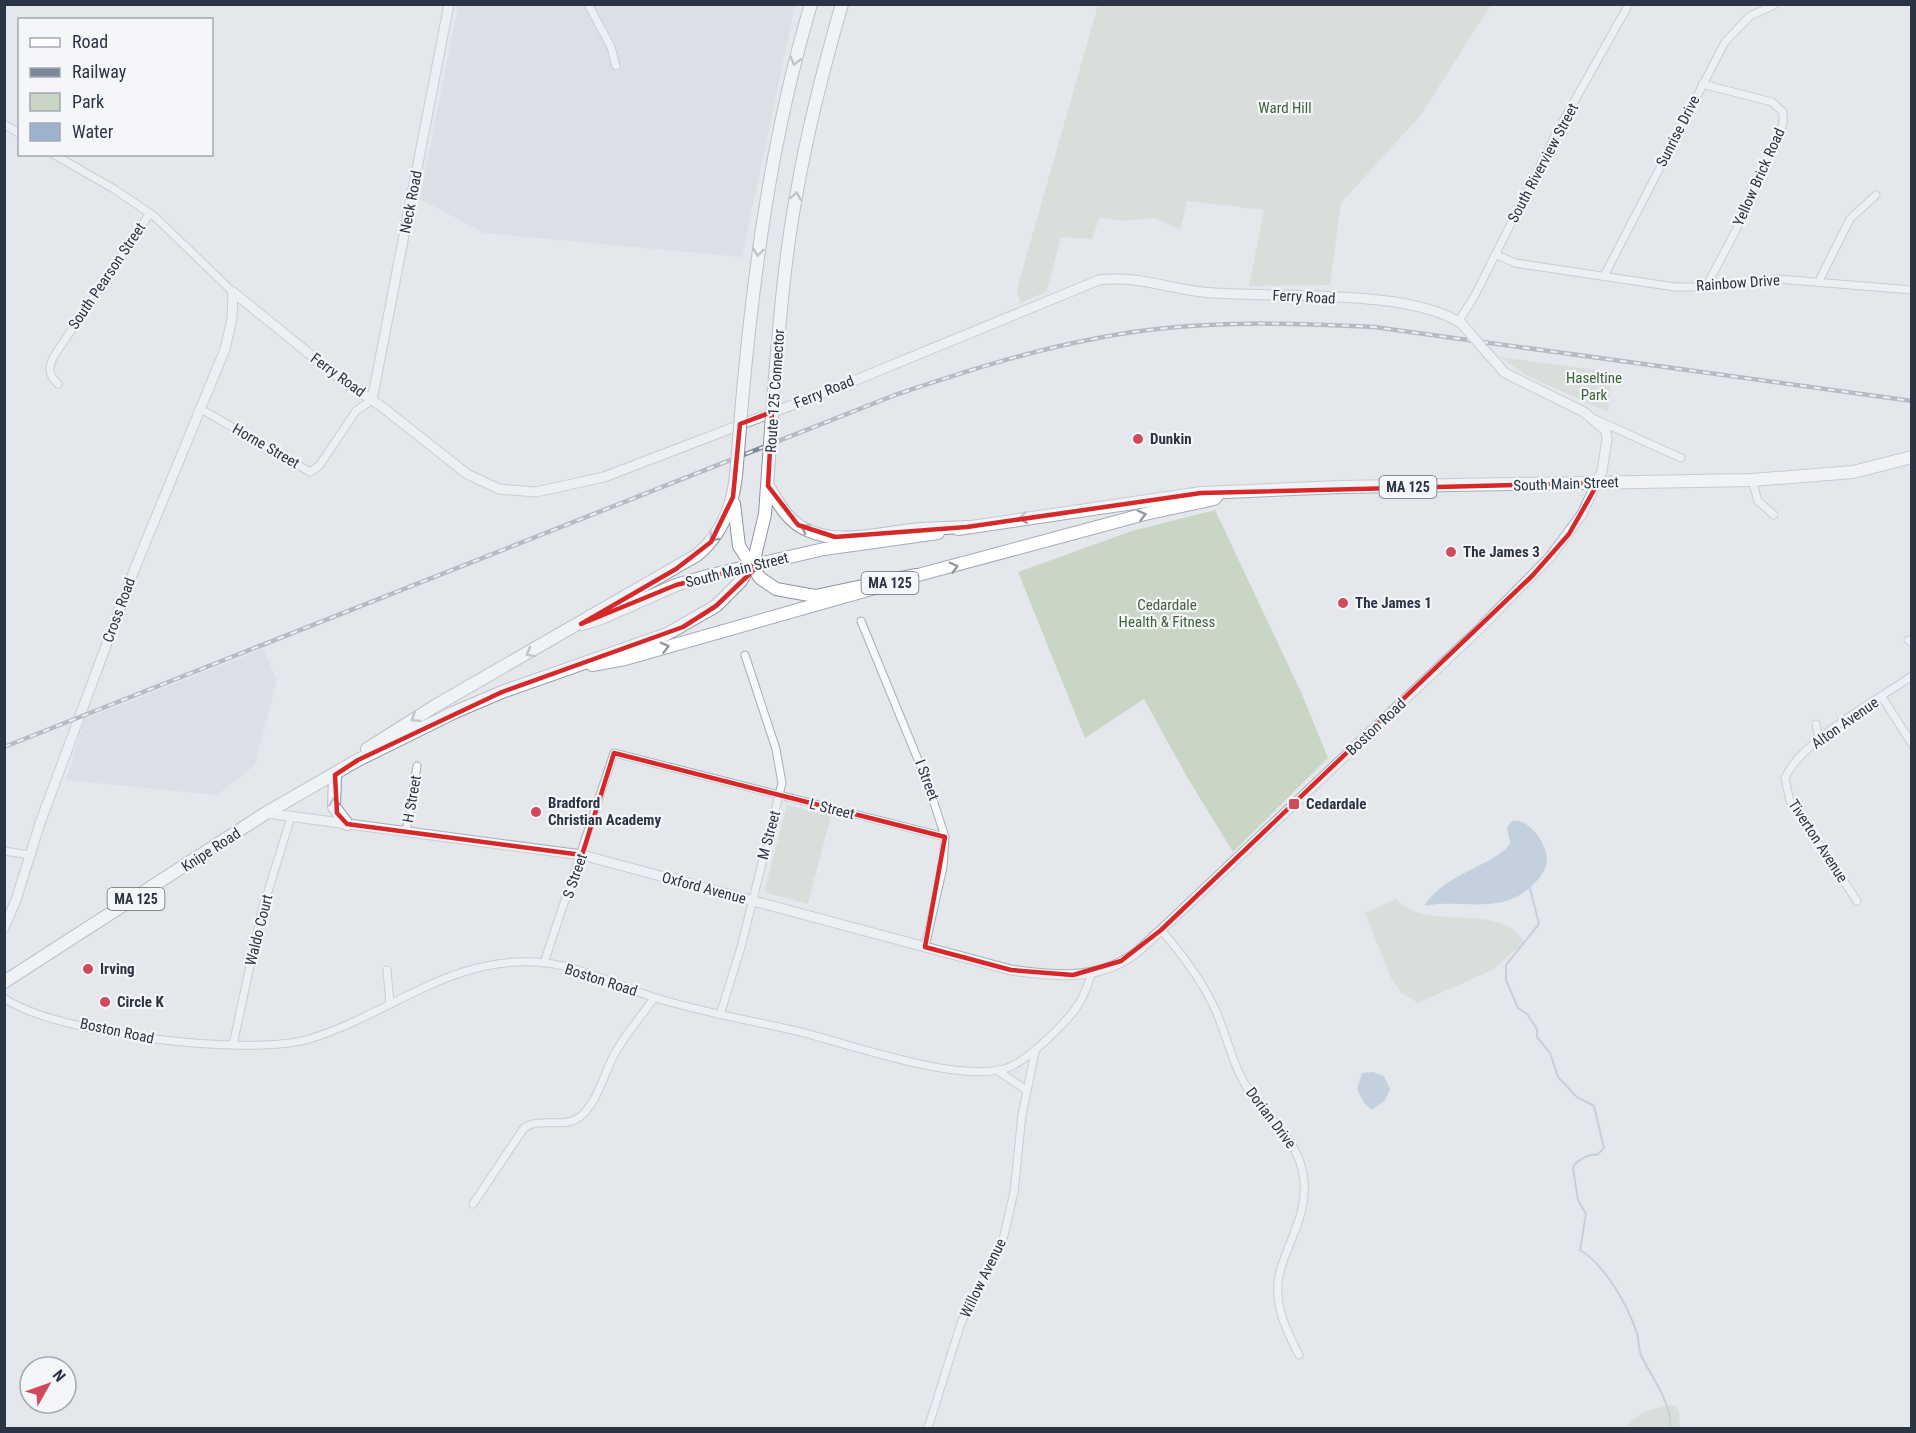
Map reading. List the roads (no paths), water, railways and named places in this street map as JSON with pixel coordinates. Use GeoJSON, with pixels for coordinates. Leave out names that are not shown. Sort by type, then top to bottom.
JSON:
{"type":"FeatureCollection","features":[{"type":"Feature","properties":{"kind":"main road","name":"Route 125 Connector"},"geometry":{"type":"LineString","coordinates":[[581,624],[697,555],[717,535],[733,497],[762,217],[794,66],[811,4]]}},
{"type":"Feature","properties":{"kind":"main road","name":"Route 125 Connector"},"geometry":{"type":"LineString","coordinates":[[567,669],[667,634],[695,620],[734,589],[751,566],[761,533],[768,486],[773,400],[787,251],[796,192],[809,128],[842,4]]}},
{"type":"Feature","properties":{"kind":"main road","name":"South Main Street"},"geometry":{"type":"LineString","coordinates":[[306,790],[328,772],[435,706],[581,624],[599,619],[676,585],[825,549],[1184,495],[1341,487],[1752,480],[1852,472],[1911,456]]}},
{"type":"Feature","properties":{"kind":"main road"},"geometry":{"type":"LineString","coordinates":[[768,486],[791,519],[806,530],[820,535],[853,537],[921,529],[967,527]]}},
{"type":"Feature","properties":{"kind":"main road","name":"South Main Street"},"geometry":{"type":"LineString","coordinates":[[266,813],[455,712],[567,669],[659,649],[863,593],[915,575],[1145,514],[1214,499],[1218,493]]}},
{"type":"Feature","properties":{"kind":"main road"},"geometry":{"type":"LineString","coordinates":[[733,497],[736,537],[760,578],[776,589],[805,595],[915,575]]}},
{"type":"Feature","properties":{"kind":"main road"},"geometry":{"type":"LineString","coordinates":[[334,775],[333,807],[347,824]]}},
{"type":"Feature","properties":{"kind":"main road","name":"Knipe Road"},"geometry":{"type":"LineString","coordinates":[[4,982],[266,813]]}},
{"type":"Feature","properties":{"kind":"street","name":"Neck Road"},"geometry":{"type":"LineString","coordinates":[[372,400],[449,4]]}},
{"type":"Feature","properties":{"kind":"street"},"geometry":{"type":"LineString","coordinates":[[588,4],[611,47],[616,66]]}},
{"type":"Feature","properties":{"kind":"street","name":"South Riverview Street"},"geometry":{"type":"LineString","coordinates":[[1460,323],[1557,132],[1629,4]]}},
{"type":"Feature","properties":{"kind":"street","name":"Sunrise Drive"},"geometry":{"type":"LineString","coordinates":[[1604,276],[1725,42],[1750,16],[1774,5]]}},
{"type":"Feature","properties":{"kind":"street","name":"Yellow Brick Road"},"geometry":{"type":"LineString","coordinates":[[1702,84],[1772,102],[1783,112],[1783,124],[1736,230],[1706,287]]}},
{"type":"Feature","properties":{"kind":"street"},"geometry":{"type":"LineString","coordinates":[[4,124],[18,133]]}},
{"type":"Feature","properties":{"kind":"street","name":"Ferry Road"},"geometry":{"type":"LineString","coordinates":[[56,156],[150,213],[233,292],[334,374],[372,400],[467,474],[500,489],[536,492],[604,477],[834,389],[1099,280],[1128,279],[1202,292],[1401,303],[1442,312],[1460,323],[1505,373],[1572,405],[1595,419]]}},
{"type":"Feature","properties":{"kind":"street"},"geometry":{"type":"LineString","coordinates":[[1819,281],[1850,219],[1876,195]]}},
{"type":"Feature","properties":{"kind":"street","name":"South Pearson Street"},"geometry":{"type":"LineString","coordinates":[[57,384],[50,376],[49,367],[64,340],[150,213]]}},
{"type":"Feature","properties":{"kind":"street","name":"Rainbow Drive"},"geometry":{"type":"LineString","coordinates":[[1495,254],[1515,263],[1675,287],[1706,287],[1777,279],[1911,290]]}},
{"type":"Feature","properties":{"kind":"street","name":"Cross Road"},"geometry":{"type":"LineString","coordinates":[[4,928],[135,568],[225,349],[232,319],[233,292]]}},
{"type":"Feature","properties":{"kind":"street","name":"Horne Street"},"geometry":{"type":"LineString","coordinates":[[199,408],[310,472],[319,466],[356,411],[372,400]]}},
{"type":"Feature","properties":{"kind":"street"},"geometry":{"type":"LineString","coordinates":[[1595,419],[1681,458]]}},
{"type":"Feature","properties":{"kind":"street"},"geometry":{"type":"LineString","coordinates":[[1595,419],[1606,431],[1607,439],[1598,483]]}},
{"type":"Feature","properties":{"kind":"street"},"geometry":{"type":"LineString","coordinates":[[1752,480],[1758,501],[1774,515]]}},
{"type":"Feature","properties":{"kind":"street","name":"Boston Road"},"geometry":{"type":"LineString","coordinates":[[1134,954],[1404,701],[1532,576],[1569,534],[1598,483]]}},
{"type":"Feature","properties":{"kind":"street","name":"I Street"},"geometry":{"type":"LineString","coordinates":[[861,621],[928,784],[945,837],[943,867],[925,947]]}},
{"type":"Feature","properties":{"kind":"street","name":"M Street"},"geometry":{"type":"LineString","coordinates":[[720,1015],[731,985],[780,796],[781,777],[776,749],[745,656]]}},
{"type":"Feature","properties":{"kind":"street","name":"Alton Avenue"},"geometry":{"type":"LineString","coordinates":[[1785,778],[1796,760],[1819,740],[1911,676]]}},
{"type":"Feature","properties":{"kind":"street"},"geometry":{"type":"LineString","coordinates":[[1882,697],[1911,744]]}},
{"type":"Feature","properties":{"kind":"street"},"geometry":{"type":"LineString","coordinates":[[1816,724],[1819,740]]}},
{"type":"Feature","properties":{"kind":"street","name":"L Street"},"geometry":{"type":"LineString","coordinates":[[614,753],[945,837]]}},
{"type":"Feature","properties":{"kind":"street","name":"S Street"},"geometry":{"type":"LineString","coordinates":[[544,963],[582,855],[614,753]]}},
{"type":"Feature","properties":{"kind":"street","name":"H Street"},"geometry":{"type":"LineString","coordinates":[[406,832],[417,766]]}},
{"type":"Feature","properties":{"kind":"street","name":"Tiverton Avenue"},"geometry":{"type":"LineString","coordinates":[[1785,778],[1790,801],[1857,901]]}},
{"type":"Feature","properties":{"kind":"street","name":"Oxford Avenue"},"geometry":{"type":"LineString","coordinates":[[266,813],[582,855],[1011,970],[1041,975],[1092,972],[1109,967],[1134,954]]}},
{"type":"Feature","properties":{"kind":"street","name":"Waldo Court"},"geometry":{"type":"LineString","coordinates":[[233,1045],[261,914],[291,817]]}},
{"type":"Feature","properties":{"kind":"street"},"geometry":{"type":"LineString","coordinates":[[4,851],[30,855]]}},
{"type":"Feature","properties":{"kind":"street","name":"Dorian Drive"},"geometry":{"type":"LineString","coordinates":[[1161,930],[1184,956],[1204,989],[1248,1089],[1281,1126],[1296,1151],[1304,1180],[1303,1208],[1281,1268],[1278,1297],[1285,1327],[1299,1355]]}},
{"type":"Feature","properties":{"kind":"street","name":"Boston Road"},"geometry":{"type":"LineString","coordinates":[[4,998],[38,1014],[133,1036],[233,1045],[302,1041],[390,1004],[434,981],[468,969],[509,963],[544,963],[577,969],[654,998],[962,1071],[1005,1069],[1035,1052],[1081,1001],[1092,972]]}},
{"type":"Feature","properties":{"kind":"street"},"geometry":{"type":"LineString","coordinates":[[387,970],[390,1004]]}},
{"type":"Feature","properties":{"kind":"street"},"geometry":{"type":"LineString","coordinates":[[472,1204],[524,1128],[534,1124],[562,1124],[582,1115],[600,1087],[624,1037],[654,998]]}},
{"type":"Feature","properties":{"kind":"street","name":"Willow Avenue"},"geometry":{"type":"LineString","coordinates":[[928,1428],[961,1323],[1002,1244],[1018,1169],[1026,1090],[1035,1052]]}},
{"type":"Feature","properties":{"kind":"street"},"geometry":{"type":"LineString","coordinates":[[997,1070],[1026,1090]]}},
{"type":"Feature","properties":{"kind":"water"},"geometry":{"type":"Polygon","coordinates":[[[1512,821],[1524,823],[1530,827],[1540,838],[1546,851],[1545,869],[1533,885],[1507,901],[1424,906],[1441,887],[1451,880],[1506,849],[1510,843],[1507,827],[1512,821]]]}},
{"type":"Feature","properties":{"kind":"water"},"geometry":{"type":"Polygon","coordinates":[[[1373,1072],[1384,1076],[1390,1089],[1385,1100],[1372,1110],[1364,1103],[1357,1089],[1362,1073],[1373,1072]]]}},
{"type":"Feature","properties":{"kind":"waterway"},"geometry":{"type":"LineString","coordinates":[[1530,888],[1539,924],[1506,965],[1506,980],[1518,1008],[1527,1014],[1537,1029],[1537,1037],[1550,1053],[1558,1077],[1577,1097],[1594,1106],[1604,1148],[1597,1155],[1583,1158],[1573,1168],[1578,1200],[1586,1214],[1580,1250],[1606,1275],[1627,1310],[1637,1333],[1641,1355],[1665,1400],[1670,1428]]}},
{"type":"Feature","properties":{"kind":"railway"},"geometry":{"type":"LineString","coordinates":[[4,747],[895,395],[993,364],[1093,339],[1162,328],[1233,324],[1374,327],[1912,401]]}},
{"type":"Feature","properties":{"kind":"place","name":"Dunkin"},"geometry":{"type":"Point","coordinates":[1138,439]}},
{"type":"Feature","properties":{"kind":"place","name":"The James 3"},"geometry":{"type":"Point","coordinates":[1451,552]}},
{"type":"Feature","properties":{"kind":"place","name":"The James 1"},"geometry":{"type":"Point","coordinates":[1343,603]}},
{"type":"Feature","properties":{"kind":"place","name":"Cedardale"},"geometry":{"type":"Point","coordinates":[1294,804]}},
{"type":"Feature","properties":{"kind":"place","name":"Bradford Christian Academy"},"geometry":{"type":"Point","coordinates":[536,812]}},
{"type":"Feature","properties":{"kind":"place","name":"Irving"},"geometry":{"type":"Point","coordinates":[88,969]}},
{"type":"Feature","properties":{"kind":"place","name":"Circle K"},"geometry":{"type":"Point","coordinates":[105,1002]}},
{"type":"Feature","properties":{"kind":"park label","name":"Ward Hill"},"geometry":{"type":"Point","coordinates":[1285,108]}},
{"type":"Feature","properties":{"kind":"park label","name":"Haseltine Park"},"geometry":{"type":"Point","coordinates":[1594,386]}},
{"type":"Feature","properties":{"kind":"park label","name":"Cedardale Health & Fitness"},"geometry":{"type":"Point","coordinates":[1167,614]}}]}
